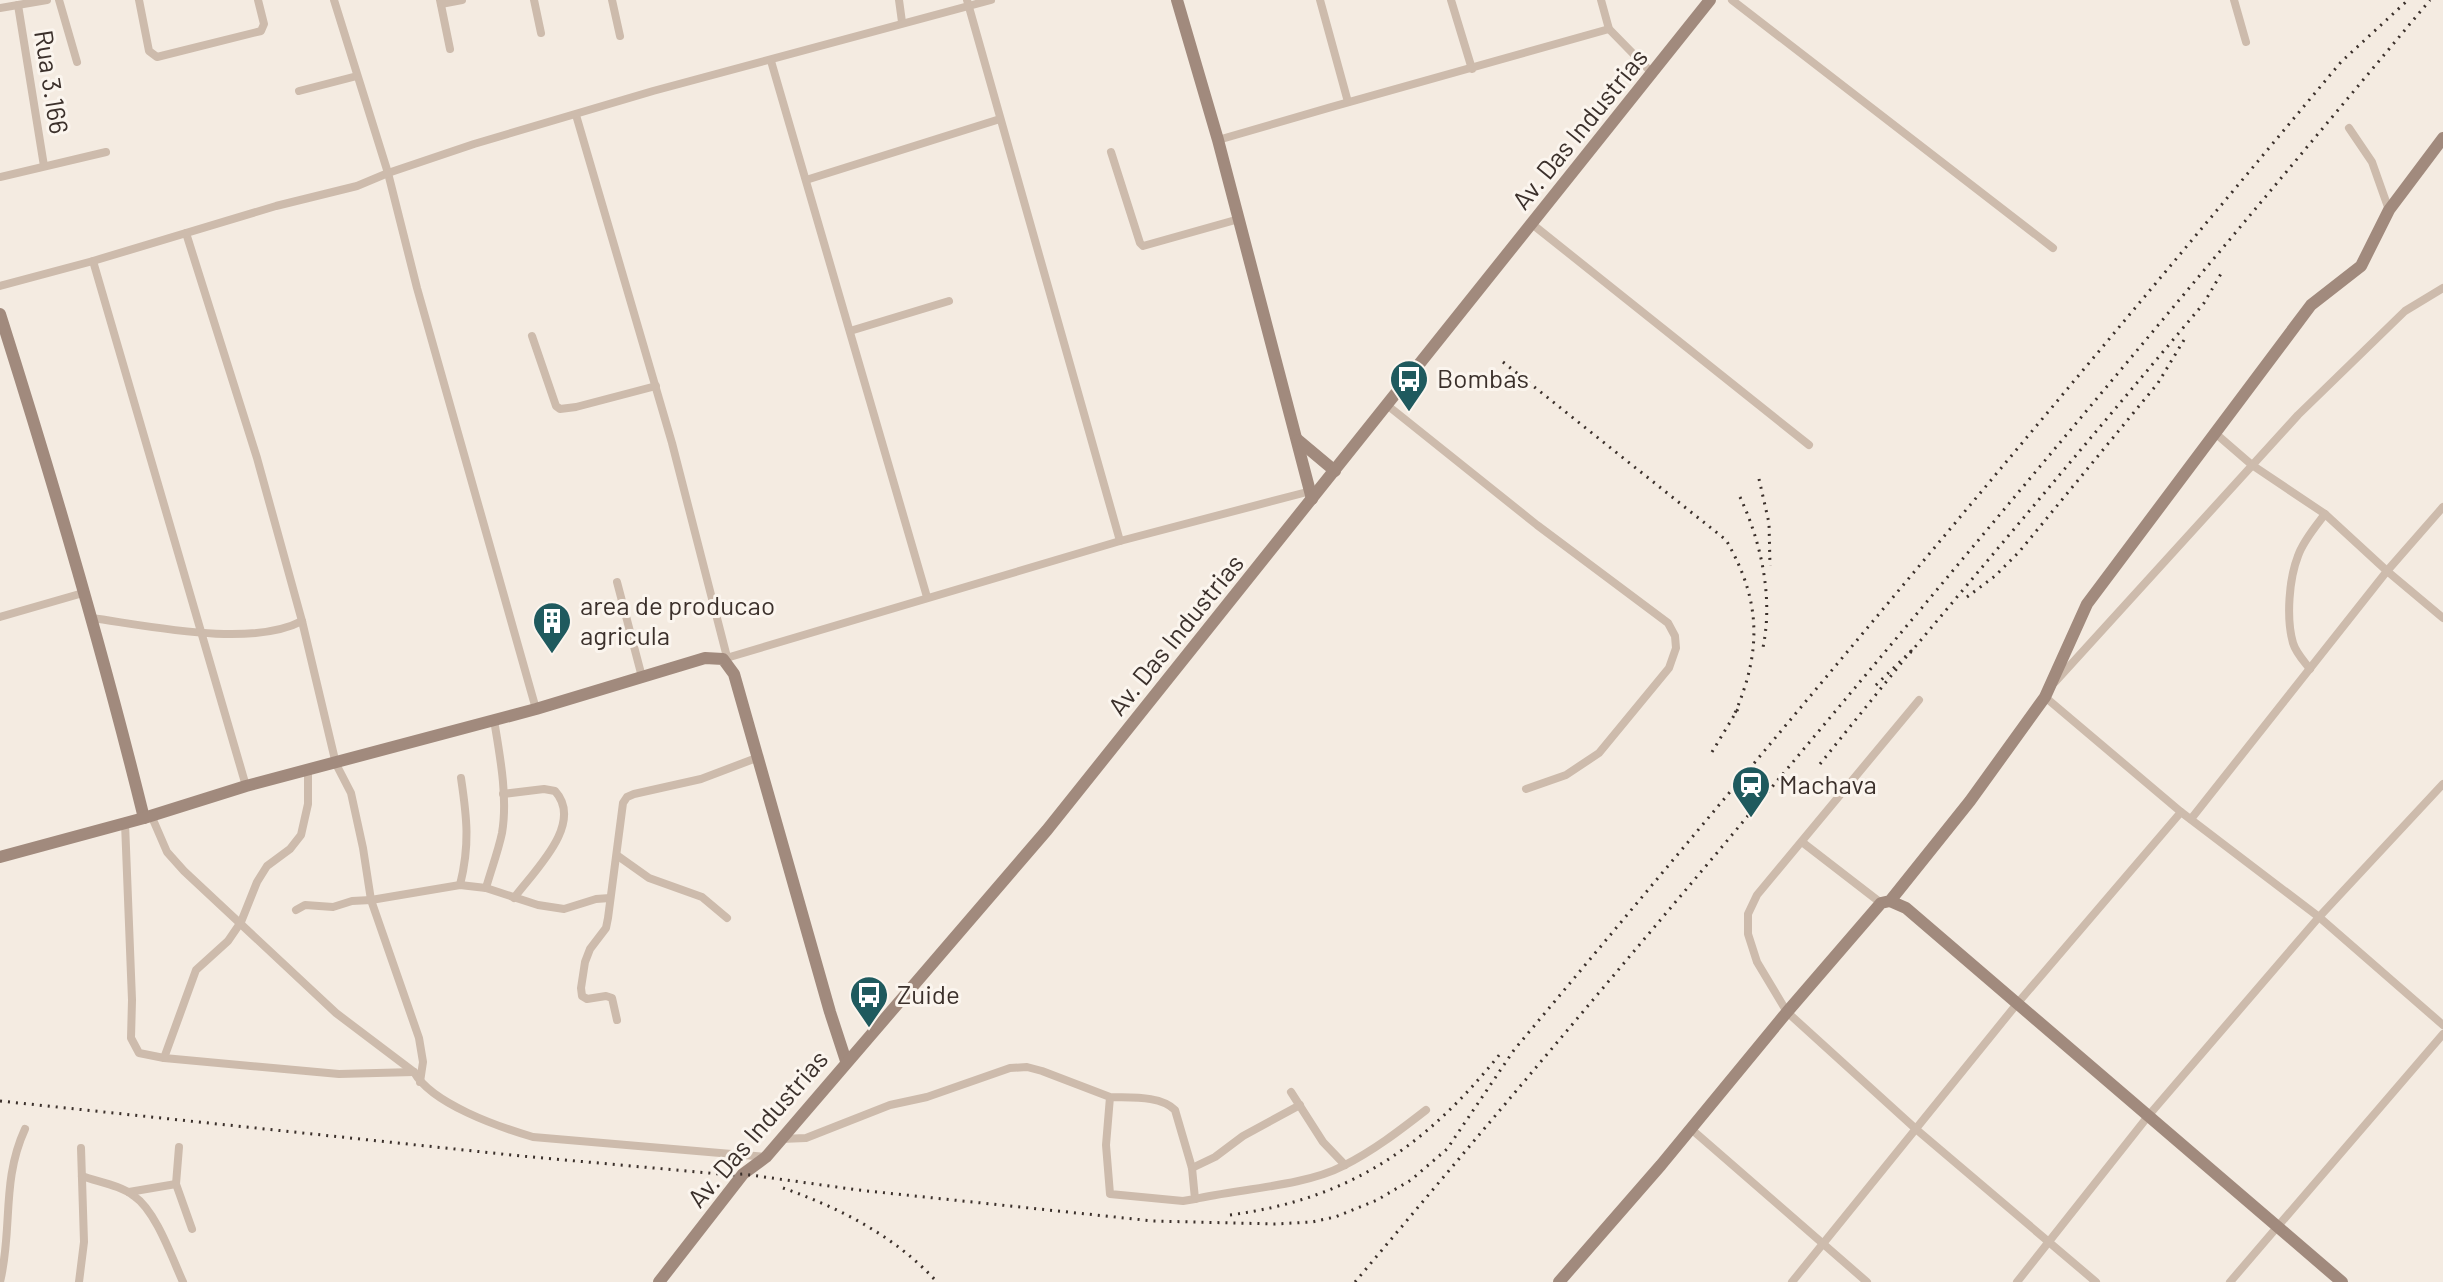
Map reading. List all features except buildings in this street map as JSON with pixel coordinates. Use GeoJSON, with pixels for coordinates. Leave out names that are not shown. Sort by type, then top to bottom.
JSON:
{"type":"FeatureCollection","features":[{"type":"Feature","properties":{"kind":"street"},"geometry":{"type":"LineString","coordinates":[[0,8],[47,0]]}},
{"type":"Feature","properties":{"kind":"street"},"geometry":{"type":"LineString","coordinates":[[59,0],[77,62]]}},
{"type":"Feature","properties":{"kind":"street"},"geometry":{"type":"LineString","coordinates":[[139,0],[149,51],[157,57],[261,31],[264,24],[258,0]]}},
{"type":"Feature","properties":{"kind":"street"},"geometry":{"type":"LineString","coordinates":[[334,0],[388,173],[417,288],[536,709]]}},
{"type":"Feature","properties":{"kind":"street"},"geometry":{"type":"LineString","coordinates":[[450,49],[440,2],[462,0]]}},
{"type":"Feature","properties":{"kind":"street"},"geometry":{"type":"LineString","coordinates":[[534,0],[541,33]]}},
{"type":"Feature","properties":{"kind":"street"},"geometry":{"type":"LineString","coordinates":[[612,0],[620,36]]}},
{"type":"Feature","properties":{"kind":"street"},"geometry":{"type":"LineString","coordinates":[[899,0],[902,22]]}},
{"type":"Feature","properties":{"kind":"street"},"geometry":{"type":"LineString","coordinates":[[0,286],[276,206],[357,186],[388,173],[653,91],[771,61],[968,3],[991,0]]}},
{"type":"Feature","properties":{"kind":"street"},"geometry":{"type":"LineString","coordinates":[[0,857],[246,786],[536,709],[705,658],[725,658],[1120,541],[1311,495],[1218,140],[1177,0]]}},
{"type":"Feature","properties":{"kind":"street"},"geometry":{"type":"LineString","coordinates":[[1320,0],[1348,102]]}},
{"type":"Feature","properties":{"kind":"street"},"geometry":{"type":"LineString","coordinates":[[1451,0],[1472,69]]}},
{"type":"Feature","properties":{"kind":"street"},"geometry":{"type":"LineString","coordinates":[[1601,0],[1609,29],[1653,74]]}},
{"type":"Feature","properties":{"kind":"street","name":"Av. Das Industrias"},"geometry":{"type":"LineString","coordinates":[[659,1282],[746,1170],[766,1157],[1047,830],[1311,495],[1335,471],[1710,0]]}},
{"type":"Feature","properties":{"kind":"street"},"geometry":{"type":"LineString","coordinates":[[1732,0],[2053,248]]}},
{"type":"Feature","properties":{"kind":"street"},"geometry":{"type":"LineString","coordinates":[[2234,0],[2246,42]]}},
{"type":"Feature","properties":{"kind":"street"},"geometry":{"type":"LineString","coordinates":[[968,3],[1120,541]]}},
{"type":"Feature","properties":{"kind":"street","name":"Rua 3.166"},"geometry":{"type":"LineString","coordinates":[[18,5],[44,166]]}},
{"type":"Feature","properties":{"kind":"street"},"geometry":{"type":"LineString","coordinates":[[1218,140],[1609,29]]}},
{"type":"Feature","properties":{"kind":"street"},"geometry":{"type":"LineString","coordinates":[[771,61],[927,597]]}},
{"type":"Feature","properties":{"kind":"street"},"geometry":{"type":"LineString","coordinates":[[299,91],[357,76]]}},
{"type":"Feature","properties":{"kind":"street"},"geometry":{"type":"LineString","coordinates":[[576,115],[656,386],[725,658],[734,674],[759,757],[846,1061]]}},
{"type":"Feature","properties":{"kind":"street"},"geometry":{"type":"LineString","coordinates":[[806,180],[1000,119]]}},
{"type":"Feature","properties":{"kind":"street"},"geometry":{"type":"LineString","coordinates":[[2349,128],[2372,162],[2389,210]]}},
{"type":"Feature","properties":{"kind":"street"},"geometry":{"type":"LineString","coordinates":[[2048,692],[2087,604],[2311,305],[2361,266],[2389,210],[2442,143]]}},
{"type":"Feature","properties":{"kind":"street"},"geometry":{"type":"LineString","coordinates":[[0,177],[106,152]]}},
{"type":"Feature","properties":{"kind":"street"},"geometry":{"type":"LineString","coordinates":[[1111,152],[1143,246],[1239,219]]}},
{"type":"Feature","properties":{"kind":"street"},"geometry":{"type":"LineString","coordinates":[[1532,224],[1809,445]]}},
{"type":"Feature","properties":{"kind":"street"},"geometry":{"type":"LineString","coordinates":[[186,233],[257,458],[302,621],[336,764],[351,793],[371,900],[419,1038],[423,1062],[420,1082]]}},
{"type":"Feature","properties":{"kind":"street"},"geometry":{"type":"LineString","coordinates":[[93,261],[246,786]]}},
{"type":"Feature","properties":{"kind":"street"},"geometry":{"type":"LineString","coordinates":[[1560,1282],[1970,801],[2048,692],[2298,415],[2405,311],[2442,290]]}},
{"type":"Feature","properties":{"kind":"street"},"geometry":{"type":"LineString","coordinates":[[850,331],[949,301]]}},
{"type":"Feature","properties":{"kind":"street"},"geometry":{"type":"LineString","coordinates":[[0,314],[52,477],[148,816],[167,852],[184,871],[336,1013],[414,1072],[420,1082],[439,1097],[507,1129],[533,1137],[766,1157]]}},
{"type":"Feature","properties":{"kind":"street"},"geometry":{"type":"LineString","coordinates":[[532,336],[556,406],[560,409],[656,386]]}},
{"type":"Feature","properties":{"kind":"street"},"geometry":{"type":"LineString","coordinates":[[1387,405],[1537,525],[1668,623],[1675,636],[1676,648],[1669,668],[1599,753],[1566,775],[1526,789]]}},
{"type":"Feature","properties":{"kind":"street"},"geometry":{"type":"LineString","coordinates":[[2215,433],[2252,465],[2325,514],[2443,618]]}},
{"type":"Feature","properties":{"kind":"street"},"geometry":{"type":"LineString","coordinates":[[1298,440],[1335,471]]}},
{"type":"Feature","properties":{"kind":"street"},"geometry":{"type":"LineString","coordinates":[[2191,819],[2387,571],[2443,507]]}},
{"type":"Feature","properties":{"kind":"street"},"geometry":{"type":"LineString","coordinates":[[2310,669],[2293,642],[2290,618],[2293,581],[2298,555],[2325,514]]}},
{"type":"Feature","properties":{"kind":"street"},"geometry":{"type":"LineString","coordinates":[[617,582],[642,677]]}},
{"type":"Feature","properties":{"kind":"street"},"geometry":{"type":"LineString","coordinates":[[0,617],[83,593]]}},
{"type":"Feature","properties":{"kind":"street"},"geometry":{"type":"LineString","coordinates":[[92,618],[202,633],[276,631],[302,621]]}},
{"type":"Feature","properties":{"kind":"street"},"geometry":{"type":"LineString","coordinates":[[2048,692],[2181,812],[2319,917],[2443,1025]]}},
{"type":"Feature","properties":{"kind":"street"},"geometry":{"type":"LineString","coordinates":[[1919,700],[1757,895],[1748,914],[1748,934],[1757,962],[1787,1012],[1917,1130],[2096,1282]]}},
{"type":"Feature","properties":{"kind":"street"},"geometry":{"type":"LineString","coordinates":[[486,888],[502,832],[503,794],[494,720]]}},
{"type":"Feature","properties":{"kind":"street"},"geometry":{"type":"LineString","coordinates":[[617,1020],[612,998],[587,999],[582,996],[581,988],[590,949],[606,928],[618,856],[621,811],[627,797],[701,779],[759,757]]}},
{"type":"Feature","properties":{"kind":"street"},"geometry":{"type":"LineString","coordinates":[[164,1058],[196,970],[228,941],[241,922],[267,866],[290,849],[301,835],[308,804],[308,770]]}},
{"type":"Feature","properties":{"kind":"street"},"geometry":{"type":"LineString","coordinates":[[460,885],[468,829],[461,778]]}},
{"type":"Feature","properties":{"kind":"street"},"geometry":{"type":"LineString","coordinates":[[2017,1282],[2149,1115],[2319,917],[2443,784]]}},
{"type":"Feature","properties":{"kind":"street"},"geometry":{"type":"LineString","coordinates":[[503,794],[544,789],[555,791],[560,796],[564,817],[557,841],[514,898]]}},
{"type":"Feature","properties":{"kind":"street"},"geometry":{"type":"LineString","coordinates":[[1792,1282],[2016,1005],[2181,812]]}},
{"type":"Feature","properties":{"kind":"street"},"geometry":{"type":"LineString","coordinates":[[125,823],[131,1038],[139,1053],[339,1074],[414,1072]]}},
{"type":"Feature","properties":{"kind":"street"},"geometry":{"type":"LineString","coordinates":[[1802,842],[1886,902],[1906,908],[2342,1282]]}},
{"type":"Feature","properties":{"kind":"street"},"geometry":{"type":"LineString","coordinates":[[618,856],[649,878],[702,897],[727,918]]}},
{"type":"Feature","properties":{"kind":"street"},"geometry":{"type":"LineString","coordinates":[[296,910],[311,904],[327,908],[352,901],[460,885],[486,888],[564,909],[610,898]]}},
{"type":"Feature","properties":{"kind":"street"},"geometry":{"type":"LineString","coordinates":[[2230,1282],[2443,1034]]}},
{"type":"Feature","properties":{"kind":"street"},"geometry":{"type":"LineString","coordinates":[[780,1139],[806,1138],[890,1105],[927,1097],[1010,1068],[1027,1067],[1110,1097],[1169,1104],[1175,1110],[1192,1168],[1195,1199]]}},
{"type":"Feature","properties":{"kind":"street"},"geometry":{"type":"LineString","coordinates":[[1291,1092],[1323,1142],[1345,1165]]}},
{"type":"Feature","properties":{"kind":"street"},"geometry":{"type":"LineString","coordinates":[[1110,1097],[1106,1145],[1110,1194],[1183,1201],[1278,1184],[1345,1165],[1378,1146],[1426,1110]]}},
{"type":"Feature","properties":{"kind":"street"},"geometry":{"type":"LineString","coordinates":[[1192,1168],[1300,1105]]}},
{"type":"Feature","properties":{"kind":"street"},"geometry":{"type":"LineString","coordinates":[[1690,1128],[1867,1282]]}},
{"type":"Feature","properties":{"kind":"street"},"geometry":{"type":"LineString","coordinates":[[0,1282],[5,1260],[12,1165],[25,1129]]}},
{"type":"Feature","properties":{"kind":"street"},"geometry":{"type":"LineString","coordinates":[[179,1147],[176,1184],[192,1229]]}},
{"type":"Feature","properties":{"kind":"street"},"geometry":{"type":"LineString","coordinates":[[79,1282],[84,1242],[81,1148]]}},
{"type":"Feature","properties":{"kind":"street"},"geometry":{"type":"LineString","coordinates":[[82,1176],[128,1192],[141,1202],[183,1282]]}},
{"type":"Feature","properties":{"kind":"street"},"geometry":{"type":"LineString","coordinates":[[128,1192],[176,1184]]}},
{"type":"Feature","properties":{"kind":"railway"},"geometry":{"type":"LineString","coordinates":[[0,1101],[521,1156],[743,1174],[858,1190],[1153,1221],[1312,1222],[1335,1217],[1377,1200],[1411,1180],[1447,1149],[1514,1050],[2341,62],[2408,0]]}},
{"type":"Feature","properties":{"kind":"railway"},"geometry":{"type":"LineString","coordinates":[[1355,1282],[2430,0]]}},
{"type":"Feature","properties":{"kind":"railway"},"geometry":{"type":"LineString","coordinates":[[1910,653],[2204,303],[2222,272]]}},
{"type":"Feature","properties":{"kind":"railway"},"geometry":{"type":"LineString","coordinates":[[1967,597],[1995,576],[2019,552],[2158,383],[2187,335]]}},
{"type":"Feature","properties":{"kind":"railway"},"geometry":{"type":"LineString","coordinates":[[1503,362],[1726,540],[1746,583],[1754,625],[1750,668],[1735,713]]}},
{"type":"Feature","properties":{"kind":"railway"},"geometry":{"type":"LineString","coordinates":[[1759,479],[1769,523],[1770,566]]}},
{"type":"Feature","properties":{"kind":"railway"},"geometry":{"type":"LineString","coordinates":[[1740,497],[1764,573],[1767,613],[1762,652]]}},
{"type":"Feature","properties":{"kind":"railway"},"geometry":{"type":"LineString","coordinates":[[1820,764],[1911,651],[1875,686]]}},
{"type":"Feature","properties":{"kind":"railway"},"geometry":{"type":"LineString","coordinates":[[1712,752],[1741,704]]}},
{"type":"Feature","properties":{"kind":"railway"},"geometry":{"type":"LineString","coordinates":[[1230,1215],[1312,1196],[1348,1182],[1382,1163],[1443,1116],[1500,1054]]}},
{"type":"Feature","properties":{"kind":"railway"},"geometry":{"type":"LineString","coordinates":[[783,1188],[866,1225],[903,1251],[937,1282]]}},
{"type":"Feature","properties":{"kind":"place","name":"Bombas"},"geometry":{"type":"Point","coordinates":[1409,413]}},
{"type":"Feature","properties":{"kind":"place","name":"area de producao agricula"},"geometry":{"type":"Point","coordinates":[552,655]}},
{"type":"Feature","properties":{"kind":"place","name":"Machava"},"geometry":{"type":"Point","coordinates":[1751,819]}},
{"type":"Feature","properties":{"kind":"place","name":"Zuide"},"geometry":{"type":"Point","coordinates":[869,1029]}}]}
